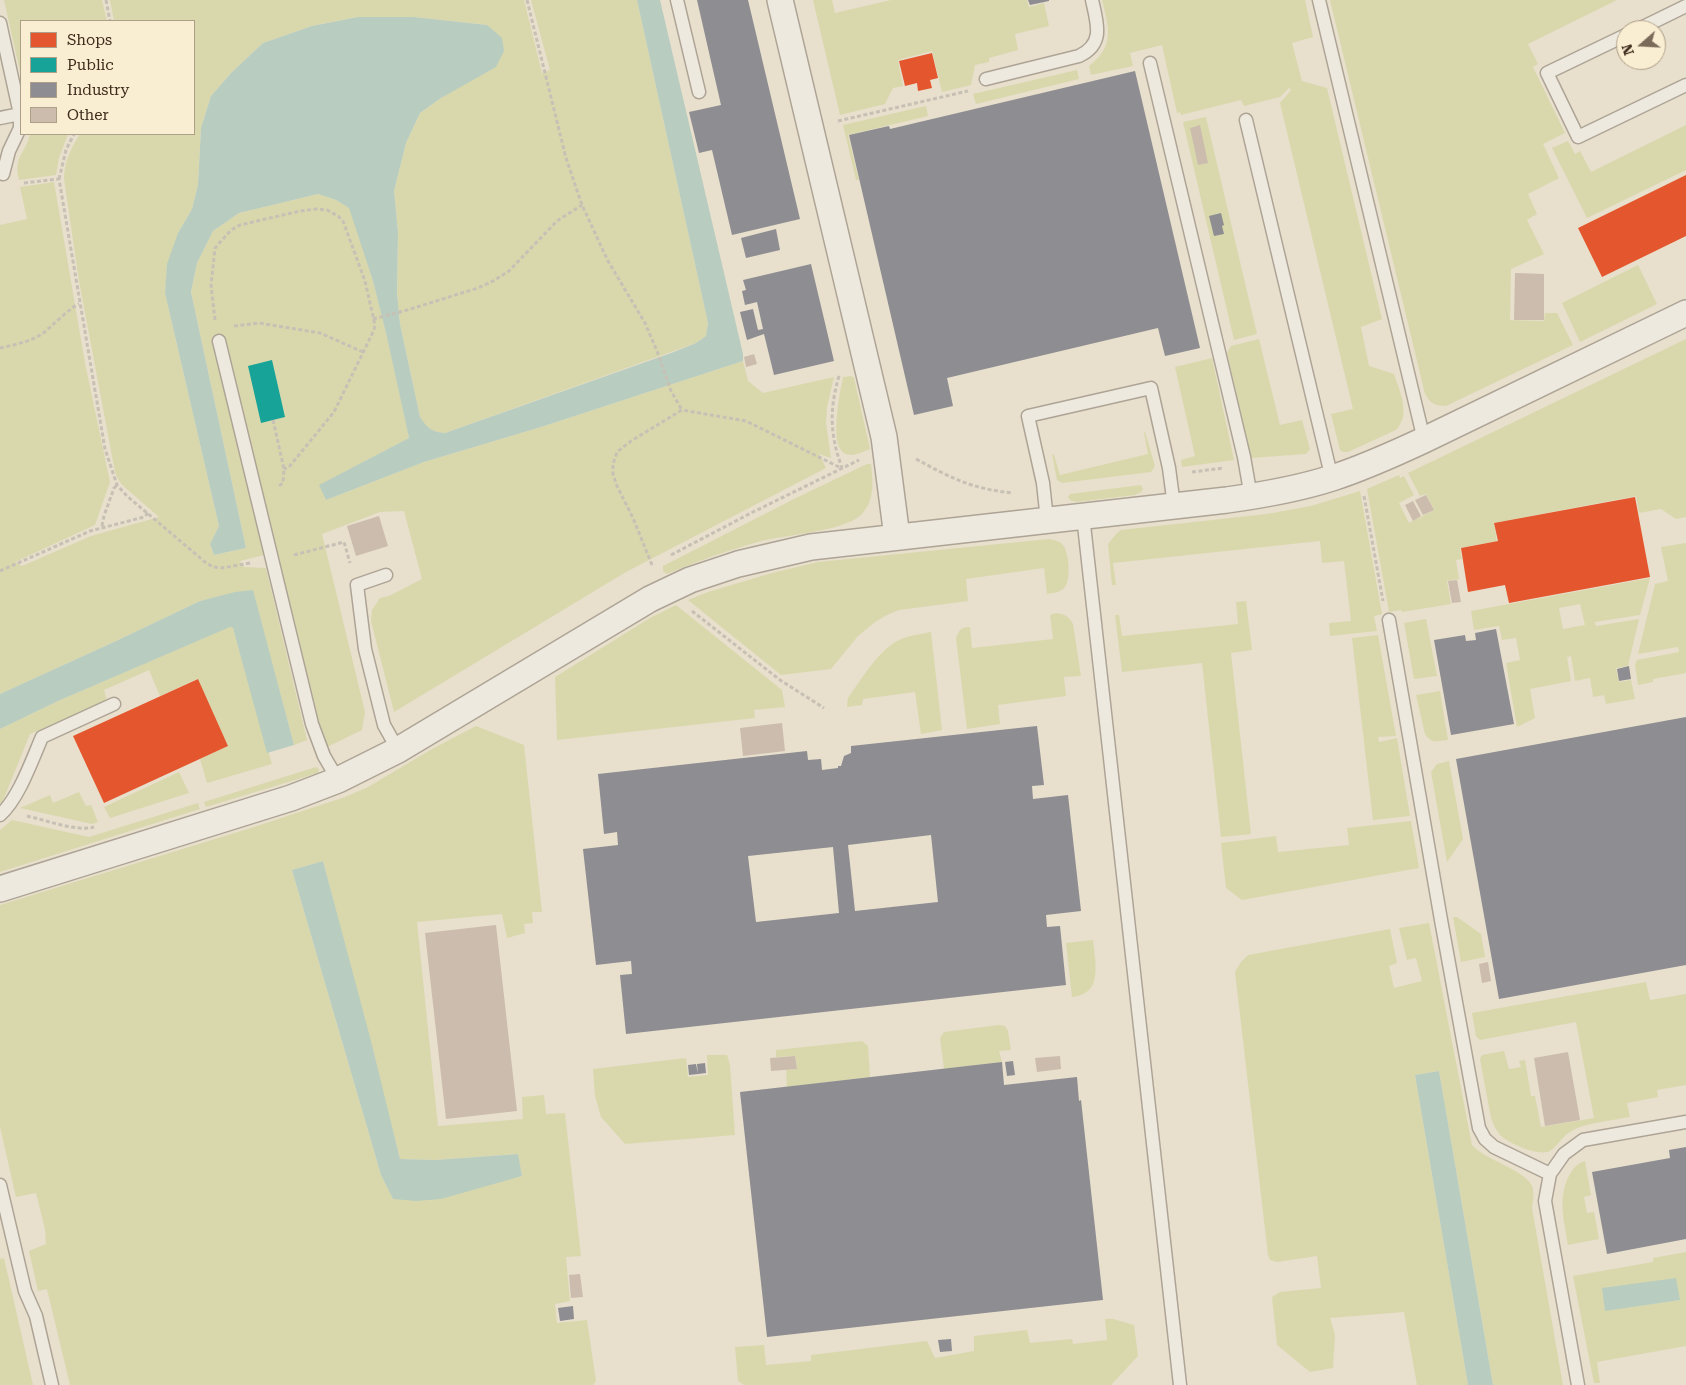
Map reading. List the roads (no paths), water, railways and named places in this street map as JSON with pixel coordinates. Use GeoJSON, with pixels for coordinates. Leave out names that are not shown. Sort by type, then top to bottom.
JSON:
{"type":"FeatureCollection","features":[{"type":"Feature","properties":{"kind":"street"},"geometry":{"type":"LineString","coordinates":[[780,0],[884,437],[897,537]]}},
{"type":"Feature","properties":{"kind":"street"},"geometry":{"type":"LineString","coordinates":[[0,889],[292,798],[338,780],[398,750],[650,599],[690,580],[773,555],[811,547],[1282,492],[1355,470],[1424,440],[1686,313]]}},
{"type":"Feature","properties":{"kind":"lane"},"geometry":{"type":"LineString","coordinates":[[677,0],[699,92]]}},
{"type":"Feature","properties":{"kind":"lane"},"geometry":{"type":"LineString","coordinates":[[986,79],[1089,52],[1096,40],[1098,27],[1092,0]]}},
{"type":"Feature","properties":{"kind":"lane"},"geometry":{"type":"LineString","coordinates":[[1319,0],[1424,440]]}},
{"type":"Feature","properties":{"kind":"lane"},"geometry":{"type":"LineString","coordinates":[[1657,20],[1686,6]]}},
{"type":"Feature","properties":{"kind":"lane"},"geometry":{"type":"LineString","coordinates":[[0,23],[20,114],[20,128],[9,151],[5,180],[0,159]]}},
{"type":"Feature","properties":{"kind":"lane"},"geometry":{"type":"LineString","coordinates":[[1616,40],[1547,73],[1578,137],[1686,85]]}},
{"type":"Feature","properties":{"kind":"lane"},"geometry":{"type":"LineString","coordinates":[[1150,63],[1244,457],[1251,497]]}},
{"type":"Feature","properties":{"kind":"lane"},"geometry":{"type":"LineString","coordinates":[[0,118],[20,114]]}},
{"type":"Feature","properties":{"kind":"lane"},"geometry":{"type":"LineString","coordinates":[[1246,120],[1332,478]]}},
{"type":"Feature","properties":{"kind":"lane"},"geometry":{"type":"LineString","coordinates":[[218,335],[312,724],[324,756],[338,780]]}},
{"type":"Feature","properties":{"kind":"lane"},"geometry":{"type":"LineString","coordinates":[[1048,520],[1043,483],[1028,416],[1150,388],[1169,468],[1174,506]]}},
{"type":"Feature","properties":{"kind":"lane"},"geometry":{"type":"LineString","coordinates":[[1083,516],[1180,1385]]}},
{"type":"Feature","properties":{"kind":"lane"},"geometry":{"type":"LineString","coordinates":[[386,575],[357,584],[364,649],[384,725],[398,750]]}},
{"type":"Feature","properties":{"kind":"lane"},"geometry":{"type":"LineString","coordinates":[[1389,620],[1479,1128],[1485,1139],[1494,1148],[1550,1174]]}},
{"type":"Feature","properties":{"kind":"lane"},"geometry":{"type":"LineString","coordinates":[[0,815],[23,780],[42,737],[114,704]]}},
{"type":"Feature","properties":{"kind":"lane"},"geometry":{"type":"LineString","coordinates":[[1578,1385],[1545,1202],[1550,1174],[1564,1154],[1583,1140],[1686,1122]]}},
{"type":"Feature","properties":{"kind":"lane"},"geometry":{"type":"LineString","coordinates":[[0,1185],[25,1291],[36,1316],[52,1385]]}}]}
